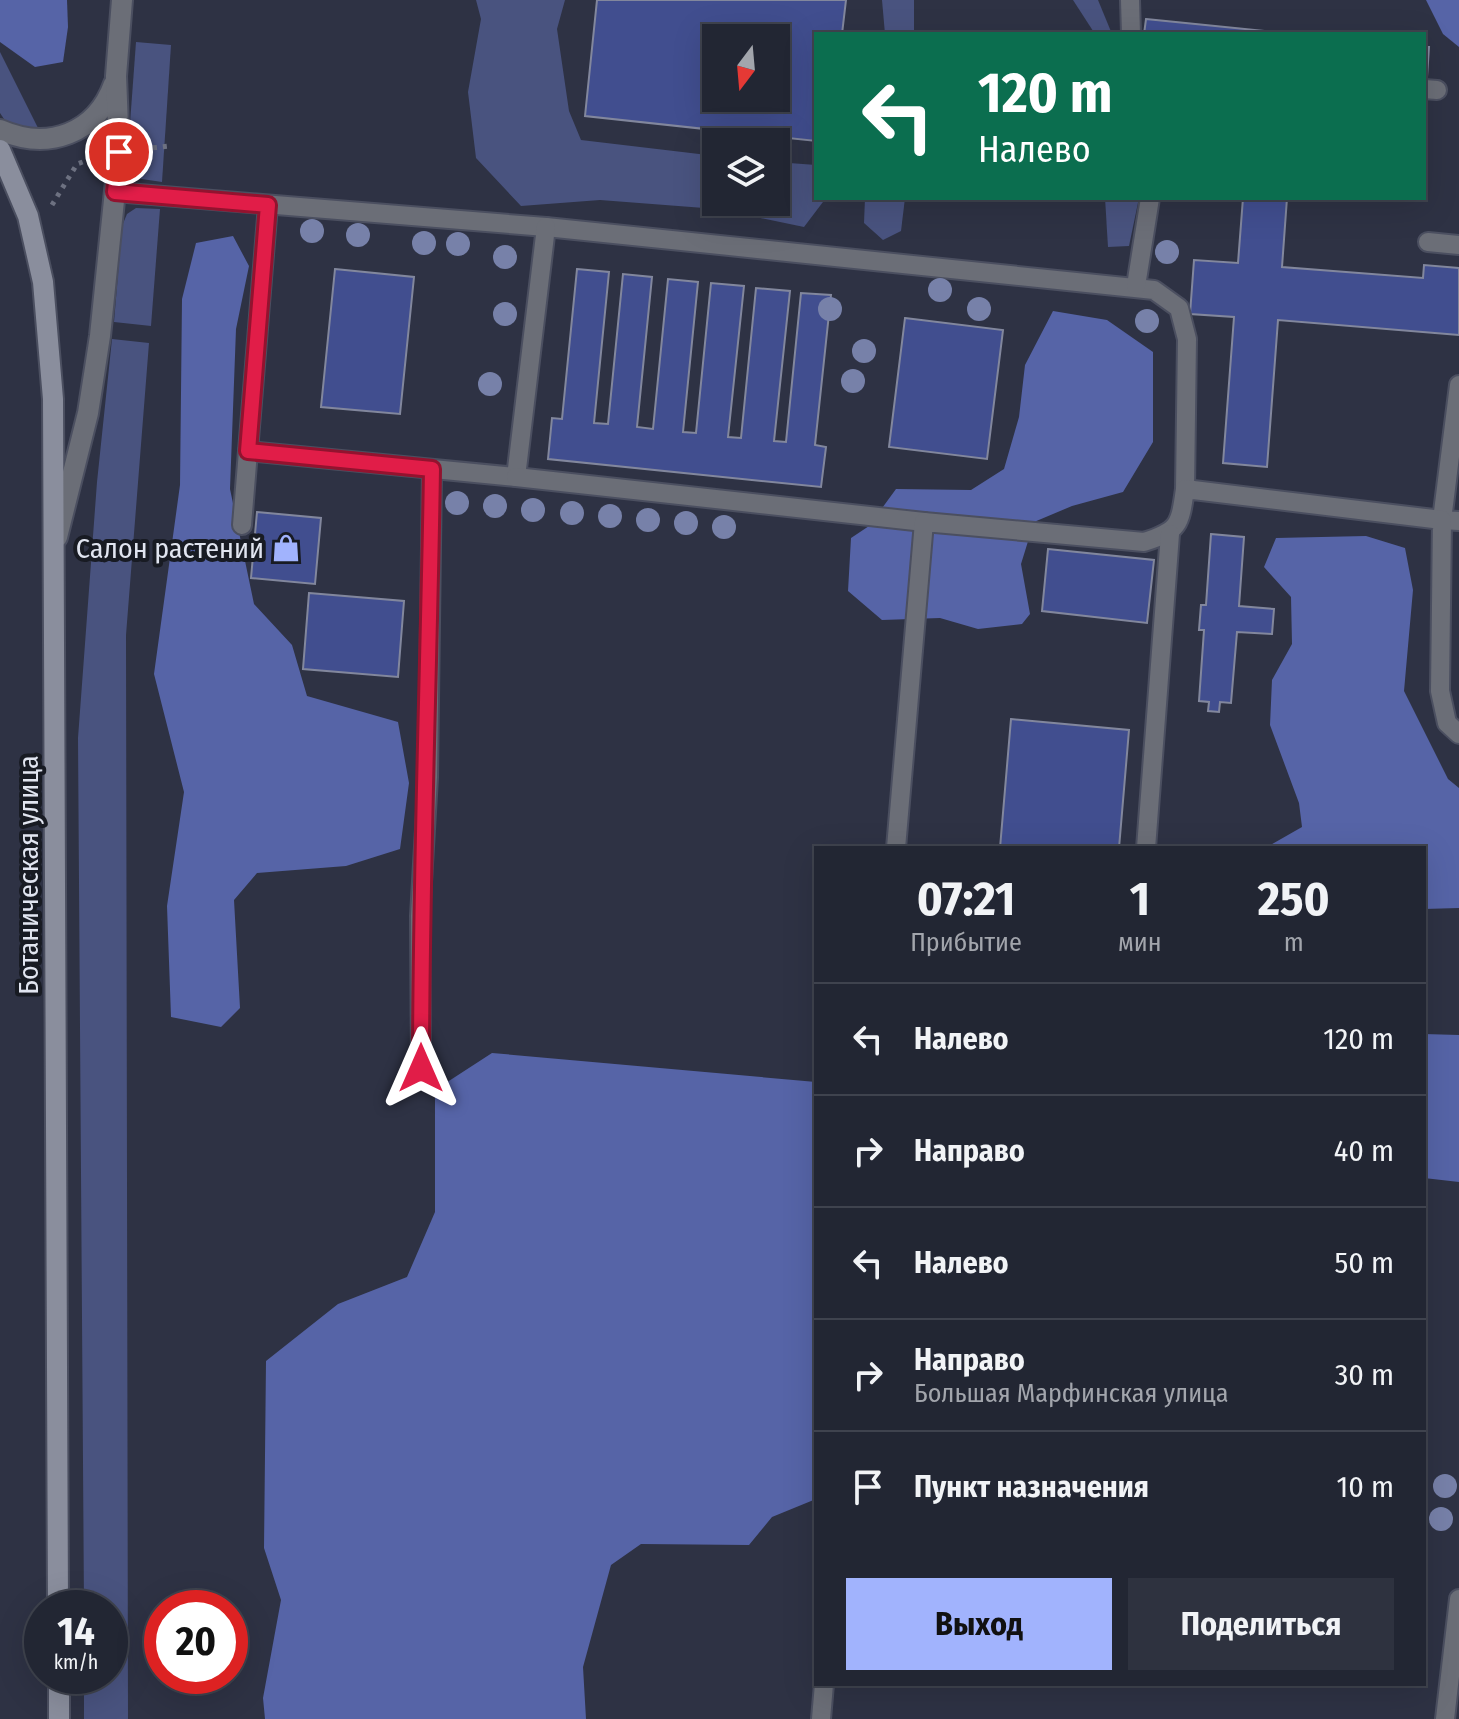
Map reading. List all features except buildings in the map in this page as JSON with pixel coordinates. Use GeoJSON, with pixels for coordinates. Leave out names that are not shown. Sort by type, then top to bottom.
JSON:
{"type":"FeatureCollection","features":[{"type":"Feature","properties":{"kind":"main road","name":"Ботаническая улица"},"geometry":{"type":"LineString","coordinates":[[0,150],[28,216],[43,282],[53,399],[58,1590]]}},
{"type":"Feature","properties":{"kind":"main road"},"geometry":{"type":"LineString","coordinates":[[59,1694],[59,1719]]}},
{"type":"Feature","properties":{"kind":"street"},"geometry":{"type":"LineString","coordinates":[[56,545],[88,413],[115,192],[119,152],[116,76],[122,0]]}},
{"type":"Feature","properties":{"kind":"street"},"geometry":{"type":"LineString","coordinates":[[0,130],[37,141],[73,134],[94,119],[107,103],[116,76]]}},
{"type":"Feature","properties":{"kind":"lane"},"geometry":{"type":"LineString","coordinates":[[1130,0],[1131,32]]}},
{"type":"Feature","properties":{"kind":"lane"},"geometry":{"type":"LineString","coordinates":[[115,192],[546,227],[1154,290],[1179,308],[1185,329],[1185,489],[1181,519],[1170,534],[1146,846]]}},
{"type":"Feature","properties":{"kind":"lane"},"geometry":{"type":"LineString","coordinates":[[1136,286],[1150,200]]}},
{"type":"Feature","properties":{"kind":"lane"},"geometry":{"type":"LineString","coordinates":[[242,525],[268,205]]}},
{"type":"Feature","properties":{"kind":"lane"},"geometry":{"type":"LineString","coordinates":[[516,477],[546,227]]}},
{"type":"Feature","properties":{"kind":"lane"},"geometry":{"type":"LineString","coordinates":[[1428,242],[1459,245]]}},
{"type":"Feature","properties":{"kind":"lane"},"geometry":{"type":"LineString","coordinates":[[1459,385],[1440,691],[1447,723],[1459,734]]}},
{"type":"Feature","properties":{"kind":"lane"},"geometry":{"type":"LineString","coordinates":[[248,451],[1144,542],[1170,534]]}},
{"type":"Feature","properties":{"kind":"lane"},"geometry":{"type":"LineString","coordinates":[[421,1068],[420,916],[428,777],[432,469]]}},
{"type":"Feature","properties":{"kind":"lane"},"geometry":{"type":"LineString","coordinates":[[1185,489],[1451,520]]}},
{"type":"Feature","properties":{"kind":"lane"},"geometry":{"type":"LineString","coordinates":[[896,846],[924,522]]}},
{"type":"Feature","properties":{"kind":"lane"},"geometry":{"type":"LineString","coordinates":[[1445,1719],[1459,1599]]}},
{"type":"Feature","properties":{"kind":"lane"},"geometry":{"type":"LineString","coordinates":[[821,1719],[824,1686]]}},
{"type":"Feature","properties":{"kind":"path"},"geometry":{"type":"LineString","coordinates":[[52,206],[77,164],[97,157]]}},
{"type":"Feature","properties":{"kind":"shaded area"},"geometry":{"type":"Polygon","coordinates":[[[0,0],[67,0],[68,27],[63,62],[35,67],[0,42],[0,0]]]}},
{"type":"Feature","properties":{"kind":"shaded area"},"geometry":{"type":"Polygon","coordinates":[[[476,0],[565,0],[557,29],[569,111],[581,140],[702,154],[702,208],[600,200],[521,206],[476,158],[468,92],[481,19],[476,0]]]}},
{"type":"Feature","properties":{"kind":"shaded area"},"geometry":{"type":"Polygon","coordinates":[[[882,0],[914,0],[914,32],[885,32],[882,0]]]}},
{"type":"Feature","properties":{"kind":"shaded area"},"geometry":{"type":"Polygon","coordinates":[[[1073,0],[1098,0],[1111,32],[1094,32],[1073,0]]]}},
{"type":"Feature","properties":{"kind":"shaded area"},"geometry":{"type":"Polygon","coordinates":[[[1426,0],[1459,0],[1459,47],[1443,34],[1426,0]]]}},
{"type":"Feature","properties":{"kind":"shaded area"},"geometry":{"type":"Polygon","coordinates":[[[136,42],[171,45],[162,182],[135,178],[127,164],[136,42]]]}},
{"type":"Feature","properties":{"kind":"shaded area"},"geometry":{"type":"Polygon","coordinates":[[[0,52],[40,132],[8,125],[0,113],[0,52]]]}},
{"type":"Feature","properties":{"kind":"shaded area"},"geometry":{"type":"Polygon","coordinates":[[[790,163],[814,165],[814,200],[824,200],[804,227],[751,216],[790,216],[790,163]]]}},
{"type":"Feature","properties":{"kind":"shaded area"},"geometry":{"type":"Polygon","coordinates":[[[865,200],[905,200],[901,231],[883,240],[864,223],[865,200]]]}},
{"type":"Feature","properties":{"kind":"shaded area"},"geometry":{"type":"Polygon","coordinates":[[[1105,200],[1139,200],[1129,246],[1108,247],[1105,200]]]}},
{"type":"Feature","properties":{"kind":"shaded area"},"geometry":{"type":"Polygon","coordinates":[[[136,208],[160,209],[151,326],[114,322],[122,226],[127,214],[136,208]]]}},
{"type":"Feature","properties":{"kind":"shaded area"},"geometry":{"type":"Polygon","coordinates":[[[233,236],[249,266],[236,329],[230,489],[254,604],[292,645],[307,696],[398,722],[409,783],[400,849],[346,866],[257,873],[234,900],[240,1008],[221,1027],[171,1017],[167,906],[184,792],[154,674],[180,485],[182,299],[196,243],[233,236]]]}},
{"type":"Feature","properties":{"kind":"shaded area"},"geometry":{"type":"Polygon","coordinates":[[[1053,311],[1107,320],[1153,352],[1153,442],[1123,492],[1072,506],[1034,522],[1021,564],[1030,614],[1022,624],[978,629],[940,618],[882,620],[848,591],[851,538],[869,526],[896,489],[971,490],[1004,469],[1019,417],[1025,365],[1053,311]]]}},
{"type":"Feature","properties":{"kind":"shaded area"},"geometry":{"type":"Polygon","coordinates":[[[112,339],[149,343],[126,635],[128,1590],[84,1590],[78,738],[97,482],[112,339]]]}},
{"type":"Feature","properties":{"kind":"shaded area"},"geometry":{"type":"Polygon","coordinates":[[[1366,536],[1405,548],[1413,590],[1404,691],[1448,779],[1459,788],[1459,908],[1426,909],[1426,846],[1269,846],[1302,827],[1299,803],[1270,725],[1272,680],[1292,644],[1291,597],[1264,567],[1276,538],[1366,536]]]}},
{"type":"Feature","properties":{"kind":"shaded area"},"geometry":{"type":"Polygon","coordinates":[[[1426,1034],[1459,1035],[1459,1182],[1426,1178],[1426,1034]]]}},
{"type":"Feature","properties":{"kind":"shaded area"},"geometry":{"type":"Polygon","coordinates":[[[492,1053],[814,1082],[814,1500],[772,1517],[749,1545],[641,1544],[611,1565],[583,1667],[586,1719],[265,1719],[263,1698],[281,1600],[264,1548],[266,1361],[338,1304],[407,1277],[435,1212],[435,1090],[492,1053]]]}},
{"type":"Feature","properties":{"kind":"shaded area"},"geometry":{"type":"Polygon","coordinates":[[[84,1694],[128,1694],[128,1719],[84,1719],[84,1694]]]}},
{"type":"Feature","properties":{"kind":"place","name":"Салон растений"},"geometry":{"type":"Point","coordinates":[286,548]}},
{"type":"Feature","properties":{"kind":"route"},"geometry":{"type":"LineString","coordinates":[[119,152],[115,192],[268,205],[248,451],[432,469],[428,777],[420,916],[421,1068]]}}]}
